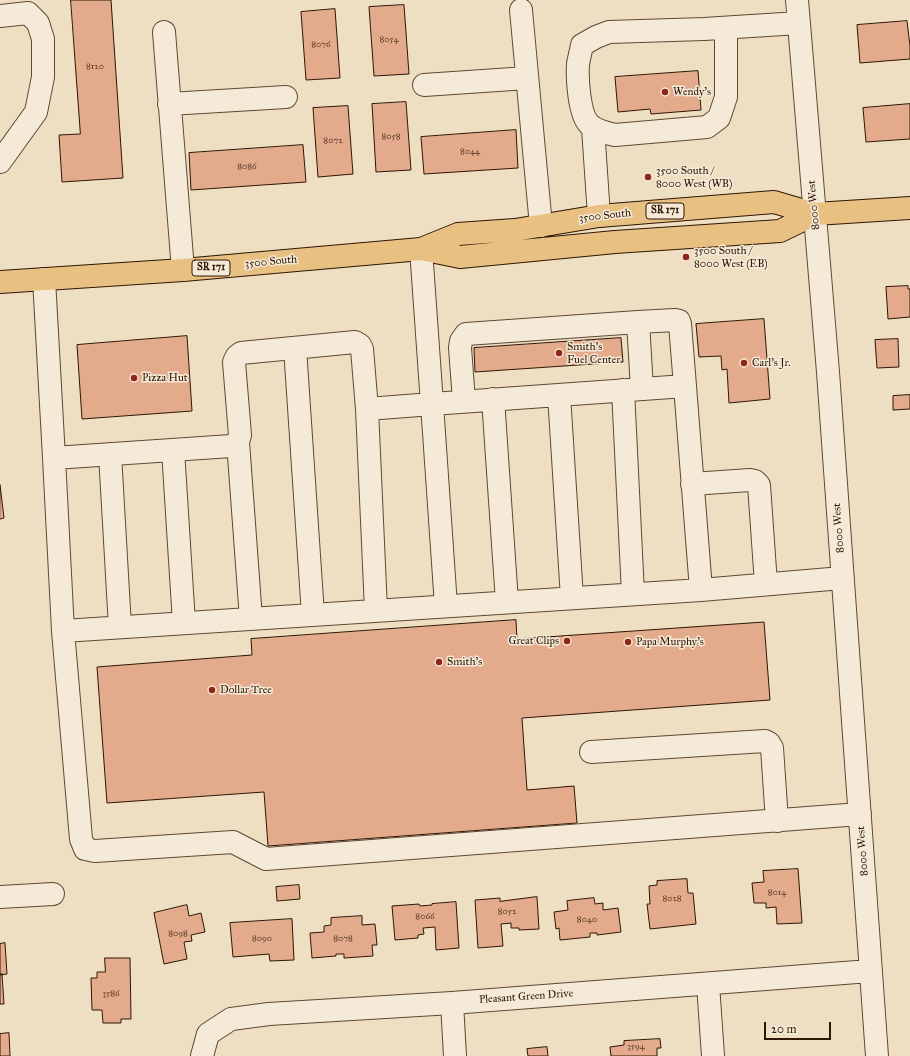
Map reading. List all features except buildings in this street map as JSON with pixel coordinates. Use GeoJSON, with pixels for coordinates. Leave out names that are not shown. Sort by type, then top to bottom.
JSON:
{"type":"FeatureCollection","features":[{"type":"Feature","properties":{"kind":"main road","name":"3500 South"},"geometry":{"type":"LineString","coordinates":[[421,249],[458,234],[515,230],[599,216],[774,202],[815,214],[910,208]]}},
{"type":"Feature","properties":{"kind":"main road","name":"3500 South"},"geometry":{"type":"LineString","coordinates":[[0,282],[182,270],[421,249],[460,257],[615,242],[780,231],[815,214]]}},
{"type":"Feature","properties":{"kind":"street","name":"8000 West"},"geometry":{"type":"LineString","coordinates":[[797,0],[828,372],[877,1056]]}},
{"type":"Feature","properties":{"kind":"street"},"geometry":{"type":"LineString","coordinates":[[521,10],[541,226]]}},
{"type":"Feature","properties":{"kind":"street"},"geometry":{"type":"LineString","coordinates":[[0,16],[28,13],[38,23],[43,39],[43,77],[36,112],[0,162]]}},
{"type":"Feature","properties":{"kind":"street"},"geometry":{"type":"LineString","coordinates":[[726,28],[726,97],[719,118],[707,127],[622,134],[607,133],[593,128],[585,118],[580,104],[578,64],[582,45],[596,37],[609,32],[726,28],[799,23]]}},
{"type":"Feature","properties":{"kind":"street"},"geometry":{"type":"LineString","coordinates":[[164,32],[182,270]]}},
{"type":"Feature","properties":{"kind":"street"},"geometry":{"type":"LineString","coordinates":[[424,86],[527,78]]}},
{"type":"Feature","properties":{"kind":"street"},"geometry":{"type":"LineString","coordinates":[[169,104],[286,97]]}},
{"type":"Feature","properties":{"kind":"street"},"geometry":{"type":"LineString","coordinates":[[593,128],[599,216]]}},
{"type":"Feature","properties":{"kind":"street"},"geometry":{"type":"LineString","coordinates":[[421,249],[446,606]]}},
{"type":"Feature","properties":{"kind":"street"},"geometry":{"type":"LineString","coordinates":[[44,279],[63,631],[81,839],[85,848],[95,851],[233,842],[266,859],[860,814]]}},
{"type":"Feature","properties":{"kind":"street"},"geometry":{"type":"LineString","coordinates":[[464,401],[460,348],[461,341],[466,334],[638,322],[679,321],[701,590]]}},
{"type":"Feature","properties":{"kind":"street"},"geometry":{"type":"LineString","coordinates":[[633,594],[632,390],[638,322]]}},
{"type":"Feature","properties":{"kind":"street"},"geometry":{"type":"LineString","coordinates":[[251,619],[238,442],[240,435],[234,362],[237,356],[241,353],[355,342],[360,345],[362,349],[367,408],[376,610]]}},
{"type":"Feature","properties":{"kind":"street"},"geometry":{"type":"LineString","coordinates":[[295,348],[313,615]]}},
{"type":"Feature","properties":{"kind":"street"},"geometry":{"type":"LineString","coordinates":[[367,408],[685,386]]}},
{"type":"Feature","properties":{"kind":"street"},"geometry":{"type":"LineString","coordinates":[[559,395],[572,598]]}},
{"type":"Feature","properties":{"kind":"street"},"geometry":{"type":"LineString","coordinates":[[493,399],[507,602]]}},
{"type":"Feature","properties":{"kind":"street"},"geometry":{"type":"LineString","coordinates":[[54,458],[231,446],[238,442]]}},
{"type":"Feature","properties":{"kind":"street"},"geometry":{"type":"LineString","coordinates":[[173,450],[184,623]]}},
{"type":"Feature","properties":{"kind":"street"},"geometry":{"type":"LineString","coordinates":[[110,454],[120,627]]}},
{"type":"Feature","properties":{"kind":"street"},"geometry":{"type":"LineString","coordinates":[[692,484],[750,480],[756,481],[759,485],[766,584]]}},
{"type":"Feature","properties":{"kind":"street"},"geometry":{"type":"LineString","coordinates":[[63,631],[701,590],[842,578]]}},
{"type":"Feature","properties":{"kind":"street"},"geometry":{"type":"LineString","coordinates":[[591,752],[765,741],[769,743],[772,748],[777,821]]}},
{"type":"Feature","properties":{"kind":"street"},"geometry":{"type":"LineString","coordinates":[[0,897],[53,894]]}},
{"type":"Feature","properties":{"kind":"street","name":"Pleasant Green Drive"},"geometry":{"type":"LineString","coordinates":[[202,1056],[208,1034],[231,1019],[269,1014],[452,1003],[870,971]]}},
{"type":"Feature","properties":{"kind":"street"},"geometry":{"type":"LineString","coordinates":[[708,984],[713,1056]]}},
{"type":"Feature","properties":{"kind":"street"},"geometry":{"type":"LineString","coordinates":[[452,1003],[456,1056]]}},
{"type":"Feature","properties":{"kind":"place","name":"Wendy's"},"geometry":{"type":"Point","coordinates":[665,92]}},
{"type":"Feature","properties":{"kind":"place","name":"3500 South / 8000 West (WB)"},"geometry":{"type":"Point","coordinates":[648,177]}},
{"type":"Feature","properties":{"kind":"place","name":"3500 South / 8000 West (EB)"},"geometry":{"type":"Point","coordinates":[686,257]}},
{"type":"Feature","properties":{"kind":"place","name":"Smith's Fuel Center"},"geometry":{"type":"Point","coordinates":[559,353]}},
{"type":"Feature","properties":{"kind":"place","name":"Carl's Jr."},"geometry":{"type":"Point","coordinates":[744,363]}},
{"type":"Feature","properties":{"kind":"place","name":"Pizza Hut"},"geometry":{"type":"Point","coordinates":[134,378]}},
{"type":"Feature","properties":{"kind":"place","name":"Great Clips"},"geometry":{"type":"Point","coordinates":[567,641]}},
{"type":"Feature","properties":{"kind":"place","name":"Papa Murphy's"},"geometry":{"type":"Point","coordinates":[628,642]}},
{"type":"Feature","properties":{"kind":"place","name":"Smith's"},"geometry":{"type":"Point","coordinates":[439,662]}},
{"type":"Feature","properties":{"kind":"place","name":"Dollar Tree"},"geometry":{"type":"Point","coordinates":[212,690]}}]}
